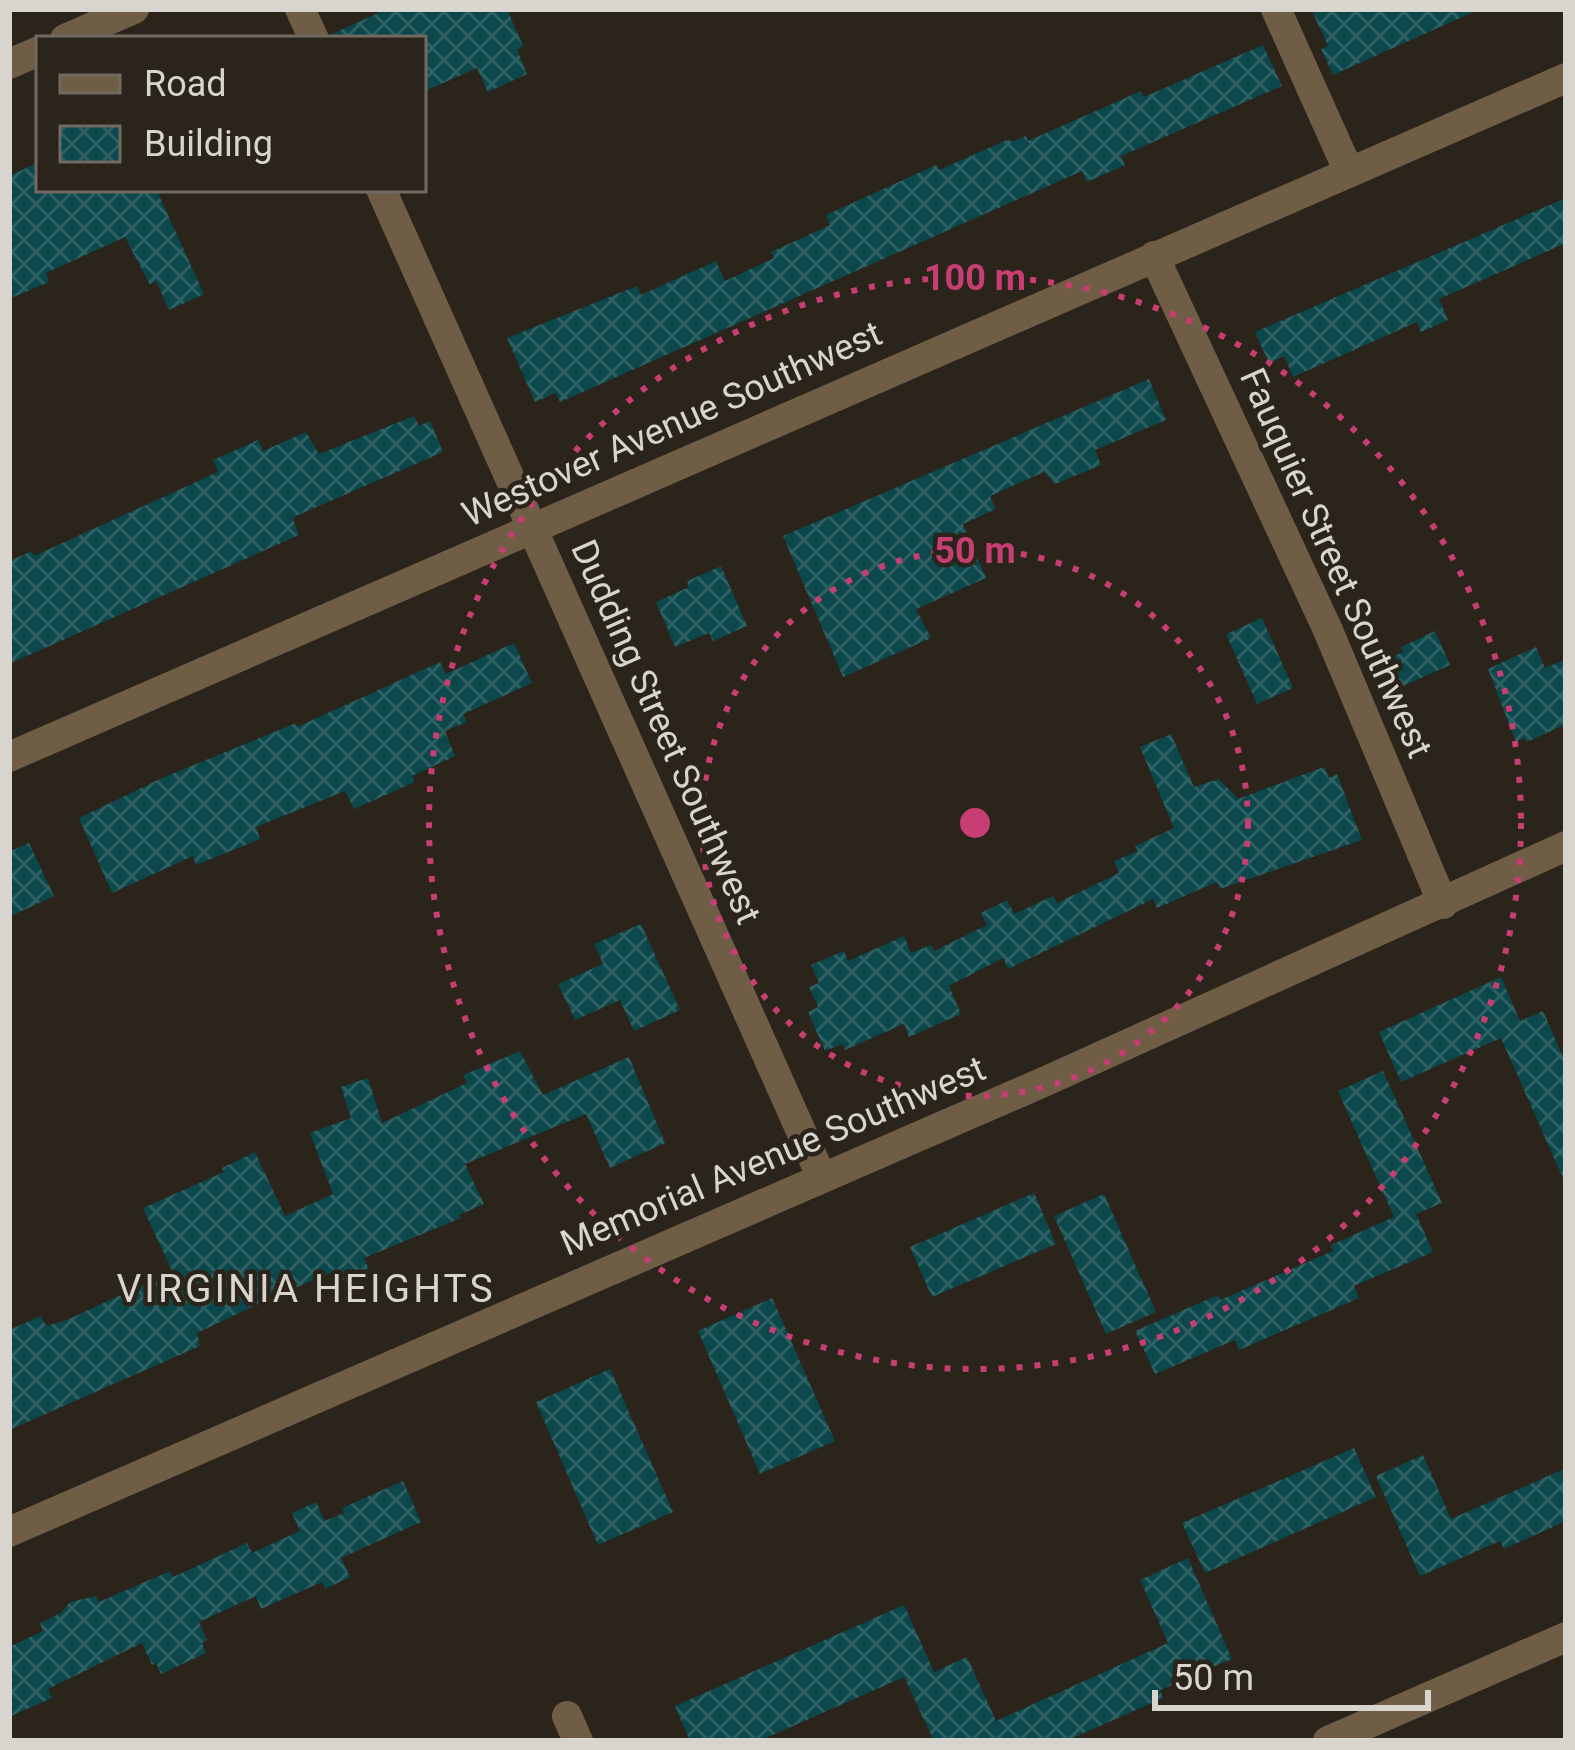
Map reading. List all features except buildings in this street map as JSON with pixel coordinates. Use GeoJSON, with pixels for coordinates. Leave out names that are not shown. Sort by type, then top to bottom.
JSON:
{"type":"FeatureCollection","features":[{"type":"Feature","properties":{"kind":"street"},"geometry":{"type":"LineString","coordinates":[[72,36],[134,9]]}},
{"type":"Feature","properties":{"kind":"street"},"geometry":{"type":"LineString","coordinates":[[1276,9],[1349,172]]}},
{"type":"Feature","properties":{"kind":"street","name":"Westover Avenue Southwest"},"geometry":{"type":"LineString","coordinates":[[9,757],[1566,77]]}},
{"type":"Feature","properties":{"kind":"street","name":"Dudding Street Southwest"},"geometry":{"type":"LineString","coordinates":[[382,192],[821,1176]]}},
{"type":"Feature","properties":{"kind":"street","name":"Fauquier Street Southwest"},"geometry":{"type":"LineString","coordinates":[[1154,256],[1327,628],[1442,904]]}},
{"type":"Feature","properties":{"kind":"street","name":"Memorial Avenue Southwest"},"geometry":{"type":"LineString","coordinates":[[9,1532],[1046,1081],[1566,846]]}},
{"type":"Feature","properties":{"kind":"street"},"geometry":{"type":"LineString","coordinates":[[1328,1741],[1566,1636]]}},
{"type":"Feature","properties":{"kind":"district","name":"VIRGINIA HEIGHTS"},"geometry":{"type":"Point","coordinates":[306,1289]}}]}
